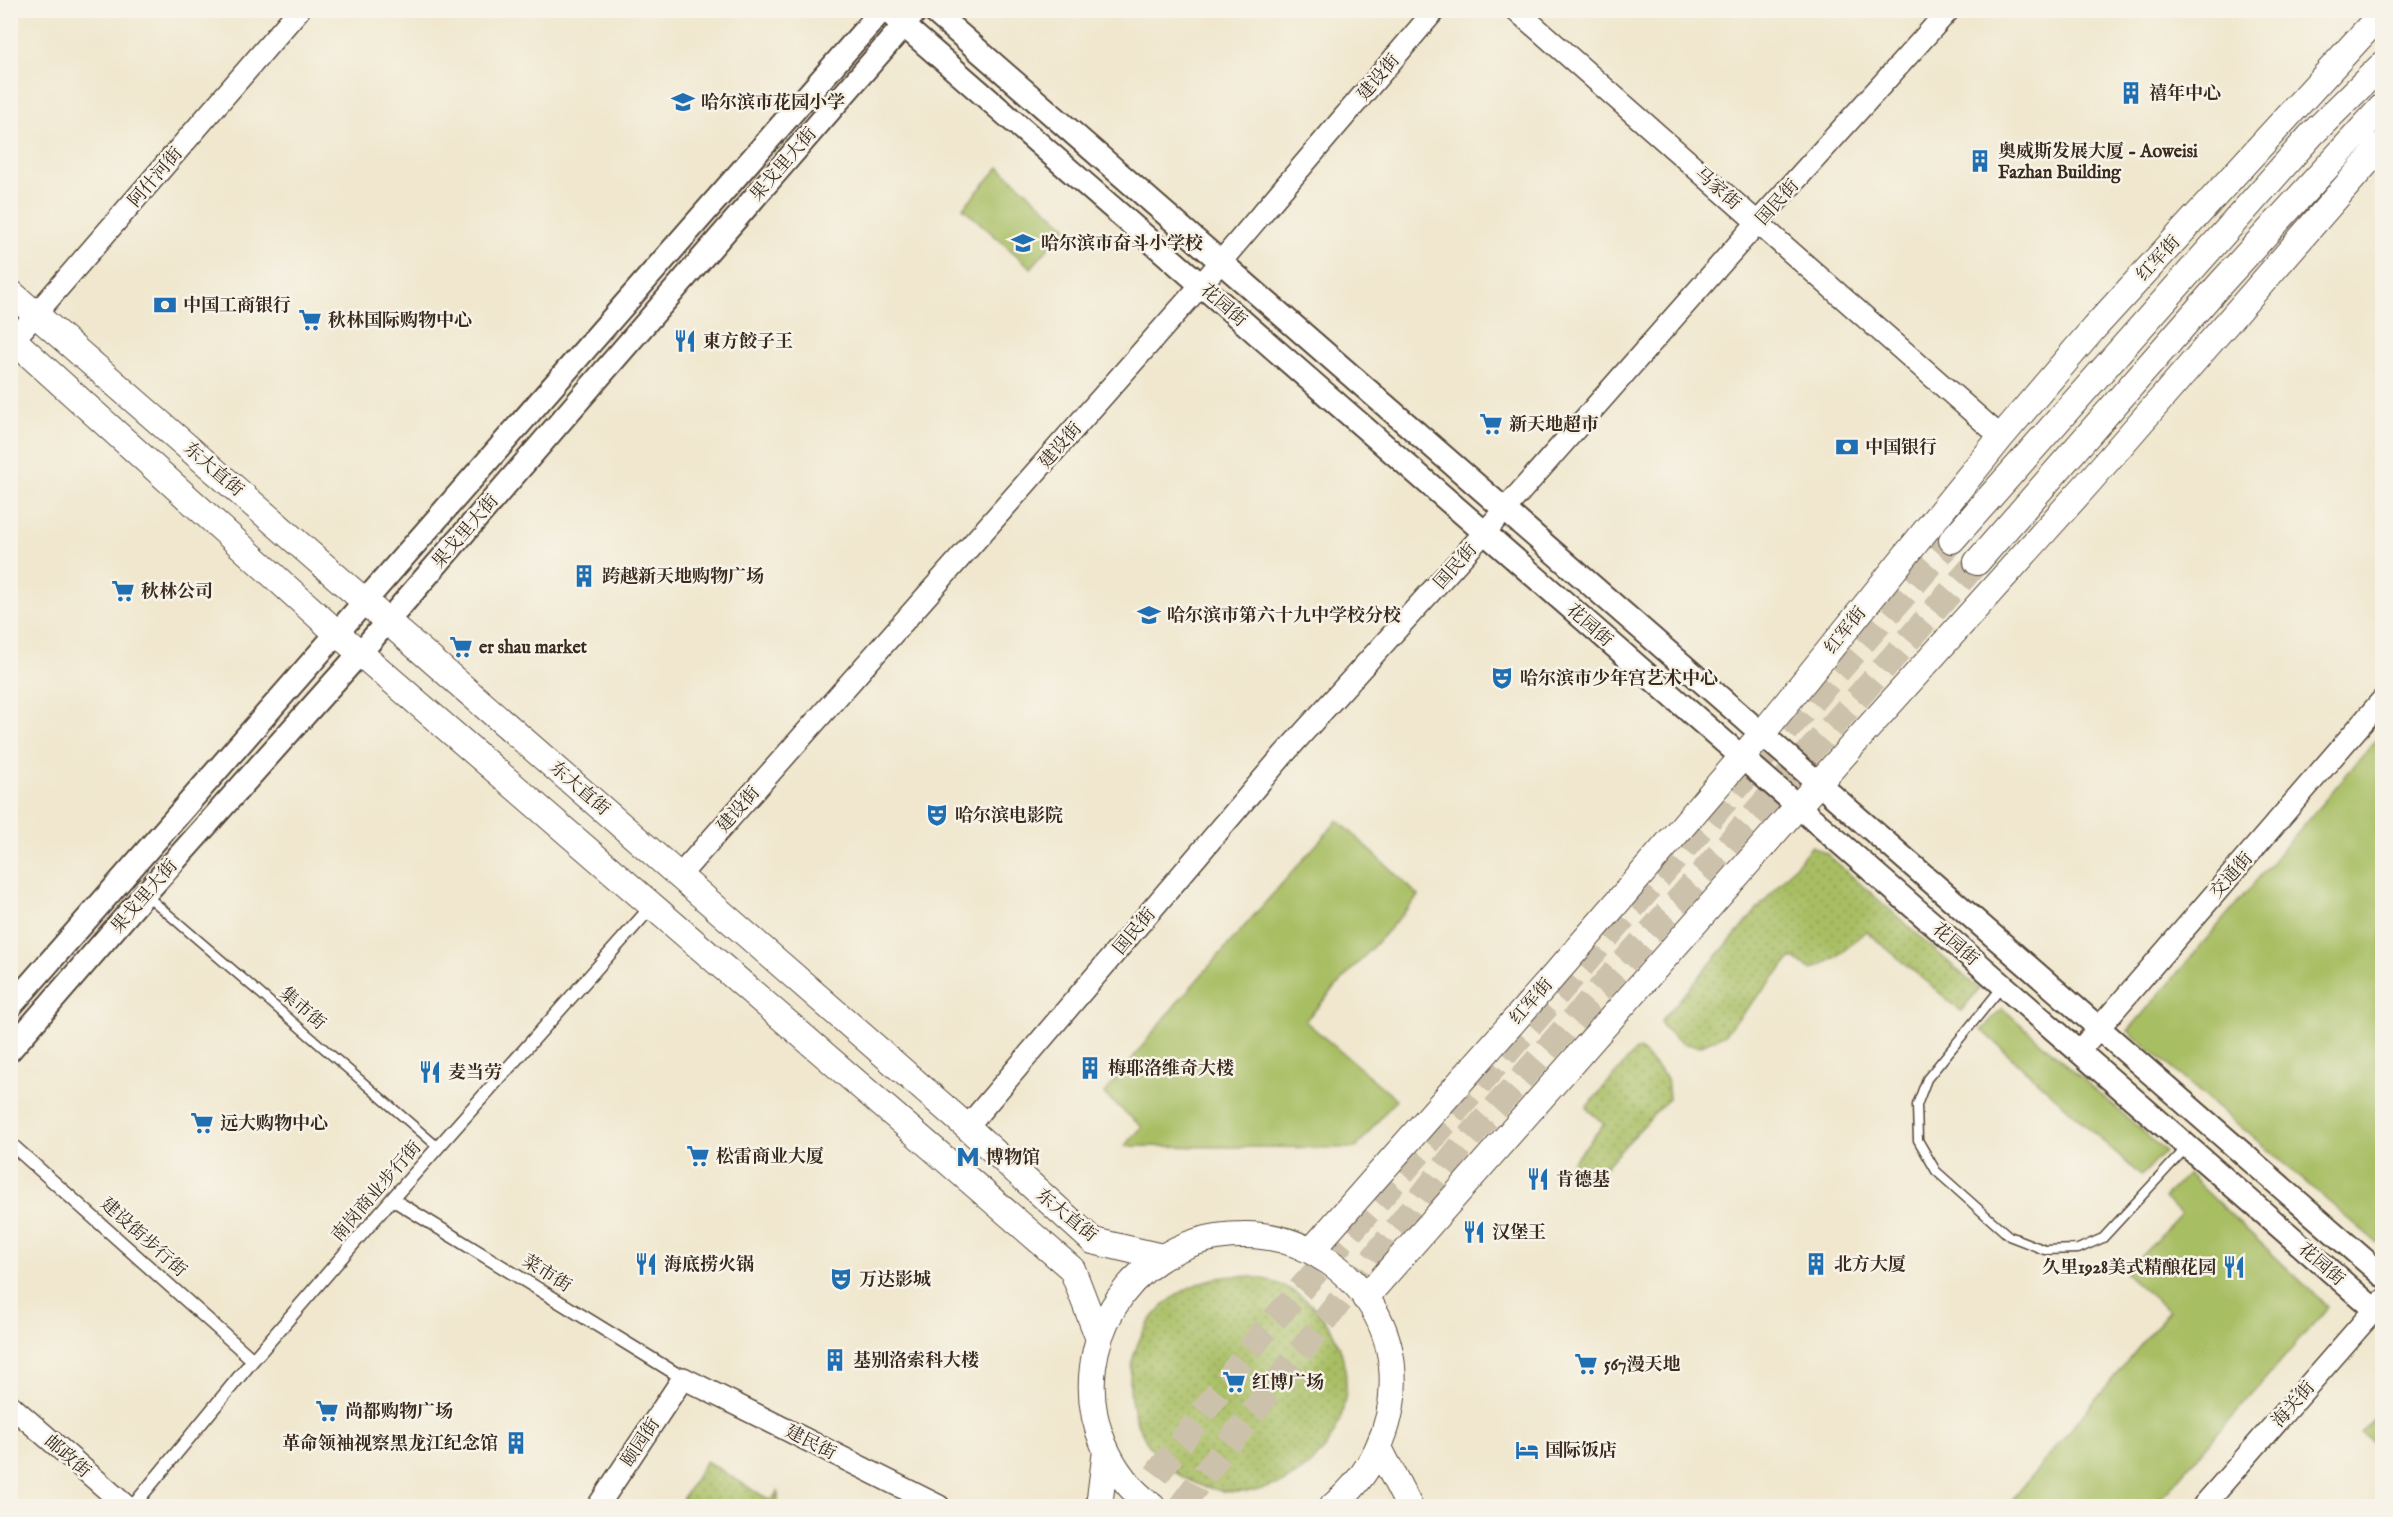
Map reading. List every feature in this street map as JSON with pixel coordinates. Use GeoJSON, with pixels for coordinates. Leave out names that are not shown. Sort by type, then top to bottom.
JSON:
{"type":"FeatureCollection","features":[{"type":"Feature","properties":{"kind":"main road","name":"花园街"},"geometry":{"type":"LineString","coordinates":[[884,10],[910,18],[1201,285],[1484,533],[2188,1146],[2379,1305]]}},
{"type":"Feature","properties":{"kind":"main road","name":"果戈里大街"},"geometry":{"type":"LineString","coordinates":[[10,1007],[884,10]]}},
{"type":"Feature","properties":{"kind":"main road","name":"花园街"},"geometry":{"type":"LineString","coordinates":[[932,10],[2382,1275]]}},
{"type":"Feature","properties":{"kind":"main road","name":"红军街"},"geometry":{"type":"LineString","coordinates":[[1311,1251],[1565,963],[1761,735],[2001,437],[2094,328],[2382,13]]}},
{"type":"Feature","properties":{"kind":"main road","name":"果戈里大街"},"geometry":{"type":"LineString","coordinates":[[10,1050],[145,894],[360,653],[910,18]]}},
{"type":"Feature","properties":{"kind":"main road","name":"红军街"},"geometry":{"type":"LineString","coordinates":[[1952,540],[2312,134],[2382,65]]}},
{"type":"Feature","properties":{"kind":"main road"},"geometry":{"type":"LineString","coordinates":[[1977,562],[2221,283],[2382,107]]}},
{"type":"Feature","properties":{"kind":"main road"},"geometry":{"type":"LineString","coordinates":[[1365,1298],[1818,783],[2088,483],[2382,145]]}},
{"type":"Feature","properties":{"kind":"main road","name":"东大直街"},"geometry":{"type":"LineString","coordinates":[[10,292],[680,875],[1093,1241],[1162,1257]]}},
{"type":"Feature","properties":{"kind":"main road"},"geometry":{"type":"LineString","coordinates":[[2094,328],[2154,311]]}},
{"type":"Feature","properties":{"kind":"main road","name":"东大直街"},"geometry":{"type":"LineString","coordinates":[[12,340],[338,634],[1072,1269],[1099,1339]]}},
{"type":"Feature","properties":{"kind":"main road"},"geometry":{"type":"LineString","coordinates":[[1127,1506],[1117,1487],[1094,1414],[1092,1377],[1099,1339],[1119,1298],[1139,1275],[1162,1257],[1183,1246],[1205,1239],[1251,1234],[1274,1238],[1311,1251],[1335,1266],[1365,1298],[1388,1345],[1393,1397],[1388,1424],[1379,1449],[1367,1470],[1352,1489],[1332,1506]]}},
{"type":"Feature","properties":{"kind":"main road"},"geometry":{"type":"LineString","coordinates":[[1379,1449],[1409,1506]]}},
{"type":"Feature","properties":{"kind":"main road"},"geometry":{"type":"LineString","coordinates":[[1099,1506],[1106,1450]]}},
{"type":"Feature","properties":{"kind":"main road"},"geometry":{"type":"LineString","coordinates":[[1106,1450],[1129,1485],[1152,1506]]}},
{"type":"Feature","properties":{"kind":"street","name":"阿什河街"},"geometry":{"type":"LineString","coordinates":[[12,340],[299,10]]}},
{"type":"Feature","properties":{"kind":"street","name":"建设街"},"geometry":{"type":"LineString","coordinates":[[680,875],[1201,285],[1435,10]]}},
{"type":"Feature","properties":{"kind":"street","name":"马家街"},"geometry":{"type":"LineString","coordinates":[[1516,10],[2001,437]]}},
{"type":"Feature","properties":{"kind":"street","name":"国民街"},"geometry":{"type":"LineString","coordinates":[[967,1127],[1284,754],[1505,510],[1757,223],[1949,10]]}},
{"type":"Feature","properties":{"kind":"street","name":"交通街"},"geometry":{"type":"LineString","coordinates":[[2079,1051],[2382,700]]}},
{"type":"Feature","properties":{"kind":"street","name":"南岗商业步行街"},"geometry":{"type":"LineString","coordinates":[[133,1506],[253,1359],[652,906]]}},
{"type":"Feature","properties":{"kind":"street","name":"建设街步行街"},"geometry":{"type":"LineString","coordinates":[[10,1143],[253,1359]]}},
{"type":"Feature","properties":{"kind":"street","name":"菜市街"},"geometry":{"type":"LineString","coordinates":[[392,1199],[683,1378]]}},
{"type":"Feature","properties":{"kind":"street","name":"海关街"},"geometry":{"type":"LineString","coordinates":[[2203,1506],[2379,1305]]}},
{"type":"Feature","properties":{"kind":"street","name":"颐园街"},"geometry":{"type":"LineString","coordinates":[[598,1506],[683,1378]]}},
{"type":"Feature","properties":{"kind":"street","name":"建民街"},"geometry":{"type":"LineString","coordinates":[[683,1378],[939,1506]]}},
{"type":"Feature","properties":{"kind":"street","name":"邮政街"},"geometry":{"type":"LineString","coordinates":[[10,1405],[126,1506]]}},
{"type":"Feature","properties":{"kind":"lane","name":"集市街"},"geometry":{"type":"LineString","coordinates":[[145,894],[438,1147]]}},
{"type":"Feature","properties":{"kind":"lane"},"geometry":{"type":"LineString","coordinates":[[2003,986],[1927,1079],[1917,1105],[1918,1140],[1936,1171],[2009,1236],[2045,1250],[2078,1249],[2103,1238],[2188,1146]]}},
{"type":"Feature","properties":{"kind":"green space"},"geometry":{"type":"Polygon","coordinates":[[[999,167],[1067,227],[1031,268],[963,208],[999,167]]]}},
{"type":"Feature","properties":{"kind":"green space"},"geometry":{"type":"Polygon","coordinates":[[[2382,733],[2382,1247],[2128,1031],[2382,733]]]}},
{"type":"Feature","properties":{"kind":"green space"},"geometry":{"type":"Polygon","coordinates":[[[1338,820],[1419,896],[1305,1021],[1396,1099],[1356,1148],[1125,1146],[1142,1127],[1104,1094],[1176,1004],[1338,820]]]}},
{"type":"Feature","properties":{"kind":"green space"},"geometry":{"type":"Polygon","coordinates":[[[1812,846],[1827,854],[1979,989],[1961,1011],[1866,931],[1837,957],[1812,970],[1792,957],[1724,1035],[1699,1046],[1683,1044],[1663,1027],[1661,1021],[1812,846]]]}},
{"type":"Feature","properties":{"kind":"green space"},"geometry":{"type":"Polygon","coordinates":[[[2002,1008],[2165,1151],[2141,1176],[1982,1030],[2002,1008]]]}},
{"type":"Feature","properties":{"kind":"green space"},"geometry":{"type":"Polygon","coordinates":[[[1636,1050],[1640,1050],[1667,1078],[1669,1098],[1598,1175],[1585,1176],[1571,1164],[1604,1124],[1586,1108],[1636,1050]]]}},
{"type":"Feature","properties":{"kind":"green space"},"geometry":{"type":"Polygon","coordinates":[[[2188,1174],[2328,1307],[2154,1506],[2007,1506],[2169,1311],[2125,1273],[2181,1214],[2164,1198],[2188,1174]]]}},
{"type":"Feature","properties":{"kind":"green space"},"geometry":{"type":"Polygon","coordinates":[[[1238,1276],[1259,1278],[1289,1289],[1314,1308],[1333,1333],[1344,1363],[1346,1384],[1344,1405],[1333,1435],[1314,1460],[1289,1479],[1259,1490],[1238,1492],[1217,1490],[1187,1479],[1162,1460],[1143,1435],[1132,1405],[1130,1384],[1132,1363],[1143,1333],[1162,1308],[1187,1289],[1217,1278],[1238,1276]]]}},
{"type":"Feature","properties":{"kind":"green space"},"geometry":{"type":"Polygon","coordinates":[[[2382,1409],[2382,1450],[2361,1433],[2382,1409]]]}},
{"type":"Feature","properties":{"kind":"green space"},"geometry":{"type":"Polygon","coordinates":[[[706,1461],[771,1501],[778,1491],[778,1506],[678,1506],[706,1461]]]}},
{"type":"Feature","properties":{"kind":"tunnel"},"geometry":{"type":"LineString","coordinates":[[1133,1506],[1260,1336],[1952,540]]}},
{"type":"Feature","properties":{"kind":"tunnel"},"geometry":{"type":"LineString","coordinates":[[1181,1506],[1459,1149],[1977,562]]}},
{"type":"Feature","properties":{"kind":"place","name":"禧年中心"},"geometry":{"type":"Point","coordinates":[2131,93]}},
{"type":"Feature","properties":{"kind":"place","name":"哈尔滨市花园小学"},"geometry":{"type":"Point","coordinates":[683,102]}},
{"type":"Feature","properties":{"kind":"place","name":"奥威斯发展大厦 - Aoweisi Fazhan Building"},"geometry":{"type":"Point","coordinates":[1980,161]}},
{"type":"Feature","properties":{"kind":"place","name":"哈尔滨市奋斗小学校"},"geometry":{"type":"Point","coordinates":[1023,243]}},
{"type":"Feature","properties":{"kind":"place","name":"中国工商银行"},"geometry":{"type":"Point","coordinates":[165,305]}},
{"type":"Feature","properties":{"kind":"place","name":"秋林国际购物中心"},"geometry":{"type":"Point","coordinates":[310,320]}},
{"type":"Feature","properties":{"kind":"place","name":"東方餃子王"},"geometry":{"type":"Point","coordinates":[685,341]}},
{"type":"Feature","properties":{"kind":"place","name":"新天地超市"},"geometry":{"type":"Point","coordinates":[1491,424]}},
{"type":"Feature","properties":{"kind":"place","name":"中国银行"},"geometry":{"type":"Point","coordinates":[1847,447]}},
{"type":"Feature","properties":{"kind":"place","name":"跨越新天地购物广场"},"geometry":{"type":"Point","coordinates":[584,576]}},
{"type":"Feature","properties":{"kind":"place","name":"秋林公司"},"geometry":{"type":"Point","coordinates":[123,591]}},
{"type":"Feature","properties":{"kind":"place","name":"哈尔滨市第六十九中学校分校"},"geometry":{"type":"Point","coordinates":[1149,615]}},
{"type":"Feature","properties":{"kind":"place","name":"er shau market"},"geometry":{"type":"Point","coordinates":[461,647]}},
{"type":"Feature","properties":{"kind":"place","name":"哈尔滨市少年宫艺术中心"},"geometry":{"type":"Point","coordinates":[1502,678]}},
{"type":"Feature","properties":{"kind":"place","name":"哈尔滨电影院"},"geometry":{"type":"Point","coordinates":[937,815]}},
{"type":"Feature","properties":{"kind":"place","name":"梅耶洛维奇大楼"},"geometry":{"type":"Point","coordinates":[1090,1068]}},
{"type":"Feature","properties":{"kind":"place","name":"麦当劳"},"geometry":{"type":"Point","coordinates":[430,1072]}},
{"type":"Feature","properties":{"kind":"place","name":"远大购物中心"},"geometry":{"type":"Point","coordinates":[202,1123]}},
{"type":"Feature","properties":{"kind":"place","name":"松雷商业大厦"},"geometry":{"type":"Point","coordinates":[698,1156]}},
{"type":"Feature","properties":{"kind":"place","name":"博物馆"},"geometry":{"type":"Point","coordinates":[968,1157]}},
{"type":"Feature","properties":{"kind":"place","name":"肯德基"},"geometry":{"type":"Point","coordinates":[1538,1179]}},
{"type":"Feature","properties":{"kind":"place","name":"汉堡王"},"geometry":{"type":"Point","coordinates":[1474,1232]}},
{"type":"Feature","properties":{"kind":"place","name":"海底捞火锅"},"geometry":{"type":"Point","coordinates":[646,1264]}},
{"type":"Feature","properties":{"kind":"place","name":"北方大厦"},"geometry":{"type":"Point","coordinates":[1816,1264]}},
{"type":"Feature","properties":{"kind":"place","name":"久里1928美式精酿花园"},"geometry":{"type":"Point","coordinates":[2234,1267]}},
{"type":"Feature","properties":{"kind":"place","name":"万达影城"},"geometry":{"type":"Point","coordinates":[841,1279]}},
{"type":"Feature","properties":{"kind":"place","name":"基别洛索科大楼"},"geometry":{"type":"Point","coordinates":[835,1360]}},
{"type":"Feature","properties":{"kind":"place","name":"567漫天地"},"geometry":{"type":"Point","coordinates":[1586,1364]}},
{"type":"Feature","properties":{"kind":"place","name":"红博广场"},"geometry":{"type":"Point","coordinates":[1234,1382]}},
{"type":"Feature","properties":{"kind":"place","name":"尚都购物广场"},"geometry":{"type":"Point","coordinates":[327,1411]}},
{"type":"Feature","properties":{"kind":"place","name":"革命领袖视察黑龙江纪念馆"},"geometry":{"type":"Point","coordinates":[516,1443]}},
{"type":"Feature","properties":{"kind":"place","name":"国际饭店"},"geometry":{"type":"Point","coordinates":[1527,1450]}}]}
